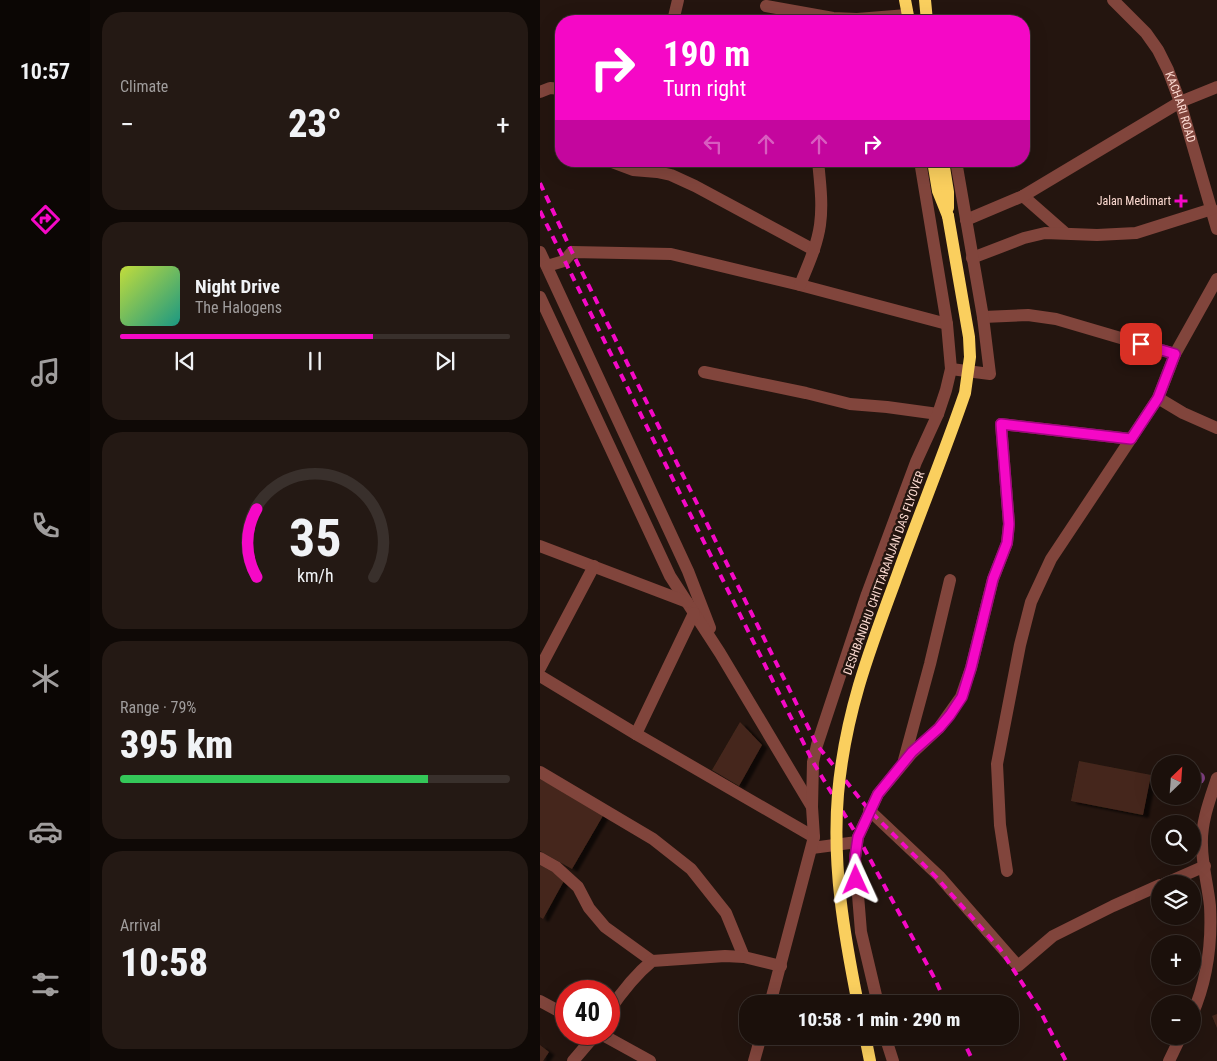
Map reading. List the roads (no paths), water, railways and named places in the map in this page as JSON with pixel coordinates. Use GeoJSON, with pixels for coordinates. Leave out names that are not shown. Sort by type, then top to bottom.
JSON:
{"type":"FeatureCollection","features":[{"type":"Feature","properties":{"kind":"main road"},"geometry":{"type":"LineString","coordinates":[[906,0],[908,15]]}},
{"type":"Feature","properties":{"kind":"main road"},"geometry":{"type":"LineString","coordinates":[[925,0],[926,15]]}},
{"type":"Feature","properties":{"kind":"main road","name":"DESHBANDHU CHITTARANJAN DAS FLYOVER"},"geometry":{"type":"LineString","coordinates":[[934,167],[938,191],[948,216]]}},
{"type":"Feature","properties":{"kind":"main road","name":"DESHBANDHU CHITTARANJAN DAS FLYOVER"},"geometry":{"type":"LineString","coordinates":[[856,995],[844,935],[837,866],[842,760],[848,725],[866,656],[965,392],[970,357],[969,337],[948,216],[948,192],[944,167]]}},
{"type":"Feature","properties":{"kind":"main road"},"geometry":{"type":"LineString","coordinates":[[867,1045],[870,1061]]}},
{"type":"Feature","properties":{"kind":"street"},"geometry":{"type":"LineString","coordinates":[[674,15],[678,0]]}},
{"type":"Feature","properties":{"kind":"street","name":"KACHARI ROAD"},"geometry":{"type":"LineString","coordinates":[[1113,0],[1131,16],[1158,50],[1180,102],[1217,229]]}},
{"type":"Feature","properties":{"kind":"street"},"geometry":{"type":"LineString","coordinates":[[766,6],[822,15]]}},
{"type":"Feature","properties":{"kind":"street"},"geometry":{"type":"LineString","coordinates":[[966,220],[1022,196],[1180,102],[1217,87]]}},
{"type":"Feature","properties":{"kind":"street"},"geometry":{"type":"LineString","coordinates":[[540,92],[550,88],[555,88]]}},
{"type":"Feature","properties":{"kind":"street"},"geometry":{"type":"LineString","coordinates":[[625,167],[633,170],[671,175],[814,250]]}},
{"type":"Feature","properties":{"kind":"street"},"geometry":{"type":"LineString","coordinates":[[800,285],[814,250],[820,224],[821,193],[819,167]]}},
{"type":"Feature","properties":{"kind":"street"},"geometry":{"type":"LineString","coordinates":[[773,995],[813,842],[813,762],[833,694],[867,594],[916,462],[938,414],[951,369],[947,324],[921,167]]}},
{"type":"Feature","properties":{"kind":"street"},"geometry":{"type":"LineString","coordinates":[[951,369],[990,374],[983,317],[957,167]]}},
{"type":"Feature","properties":{"kind":"street"},"geometry":{"type":"LineString","coordinates":[[1022,196],[1064,232]]}},
{"type":"Feature","properties":{"kind":"street"},"geometry":{"type":"LineString","coordinates":[[972,258],[1045,232],[1097,236],[1136,233],[1212,209]]}},
{"type":"Feature","properties":{"kind":"street"},"geometry":{"type":"LineString","coordinates":[[540,252],[688,571],[720,653]]}},
{"type":"Feature","properties":{"kind":"street"},"geometry":{"type":"LineString","coordinates":[[547,266],[564,261],[572,252],[671,254],[800,285],[947,324]]}},
{"type":"Feature","properties":{"kind":"street"},"geometry":{"type":"LineString","coordinates":[[1007,871],[1000,825],[997,764],[1020,644],[1031,602],[1051,559],[1158,398],[1175,354],[1217,279]]}},
{"type":"Feature","properties":{"kind":"street"},"geometry":{"type":"LineString","coordinates":[[540,297],[670,576],[720,653],[812,807]]}},
{"type":"Feature","properties":{"kind":"street"},"geometry":{"type":"LineString","coordinates":[[983,317],[1028,315],[1056,319],[1175,354]]}},
{"type":"Feature","properties":{"kind":"street"},"geometry":{"type":"LineString","coordinates":[[704,372],[806,392],[850,404],[938,414]]}},
{"type":"Feature","properties":{"kind":"street"},"geometry":{"type":"LineString","coordinates":[[1158,398],[1183,413],[1217,428]]}},
{"type":"Feature","properties":{"kind":"street"},"geometry":{"type":"LineString","coordinates":[[876,995],[861,932],[855,858],[857,842],[869,810],[878,794],[912,752],[939,728],[962,697],[993,579],[1007,543],[1009,524],[1001,424],[1131,439]]}},
{"type":"Feature","properties":{"kind":"street"},"geometry":{"type":"LineString","coordinates":[[541,548],[594,566],[687,602]]}},
{"type":"Feature","properties":{"kind":"street"},"geometry":{"type":"LineString","coordinates":[[540,668],[594,566]]}},
{"type":"Feature","properties":{"kind":"street"},"geometry":{"type":"LineString","coordinates":[[904,762],[950,580]]}},
{"type":"Feature","properties":{"kind":"street"},"geometry":{"type":"LineString","coordinates":[[636,734],[694,613]]}},
{"type":"Feature","properties":{"kind":"street"},"geometry":{"type":"LineString","coordinates":[[540,676],[813,842],[857,842]]}},
{"type":"Feature","properties":{"kind":"street"},"geometry":{"type":"LineString","coordinates":[[540,772],[653,839],[691,869],[726,913],[744,958]]}},
{"type":"Feature","properties":{"kind":"street"},"geometry":{"type":"LineString","coordinates":[[1199,995],[1213,944],[1202,844],[1203,827],[1217,778]]}},
{"type":"Feature","properties":{"kind":"street"},"geometry":{"type":"LineString","coordinates":[[869,810],[939,876],[1018,966],[1053,936],[1151,889]]}},
{"type":"Feature","properties":{"kind":"street"},"geometry":{"type":"LineString","coordinates":[[540,858],[556,868],[578,887],[589,908],[605,927],[652,961]]}},
{"type":"Feature","properties":{"kind":"street"},"geometry":{"type":"LineString","coordinates":[[1184,875],[1205,866]]}},
{"type":"Feature","properties":{"kind":"street"},"geometry":{"type":"LineString","coordinates":[[620,996],[652,961],[724,956],[781,966]]}},
{"type":"Feature","properties":{"kind":"street"},"geometry":{"type":"LineString","coordinates":[[540,1001],[555,1009]]}},
{"type":"Feature","properties":{"kind":"street"},"geometry":{"type":"LineString","coordinates":[[620,1044],[650,1061]]}},
{"type":"Feature","properties":{"kind":"street"},"geometry":{"type":"LineString","coordinates":[[573,1061],[587,1045]]}},
{"type":"Feature","properties":{"kind":"street"},"geometry":{"type":"LineString","coordinates":[[754,1061],[758,1045]]}},
{"type":"Feature","properties":{"kind":"street"},"geometry":{"type":"LineString","coordinates":[[888,1045],[893,1061]]}},
{"type":"Feature","properties":{"kind":"street"},"geometry":{"type":"LineString","coordinates":[[1169,1061],[1177,1045]]}},
{"type":"Feature","properties":{"kind":"railway"},"geometry":{"type":"LineString","coordinates":[[540,183],[572,252],[817,745],[869,810],[937,878],[1000,949],[1039,1009],[1066,1061]]}},
{"type":"Feature","properties":{"kind":"railway"},"geometry":{"type":"LineString","coordinates":[[540,211],[813,762],[858,837],[942,995]]}},
{"type":"Feature","properties":{"kind":"railway"},"geometry":{"type":"LineString","coordinates":[[965,1045],[973,1061]]}},
{"type":"Feature","properties":{"kind":"place","name":"Jalan Medimart"},"geometry":{"type":"Point","coordinates":[1181,201]}}]}
